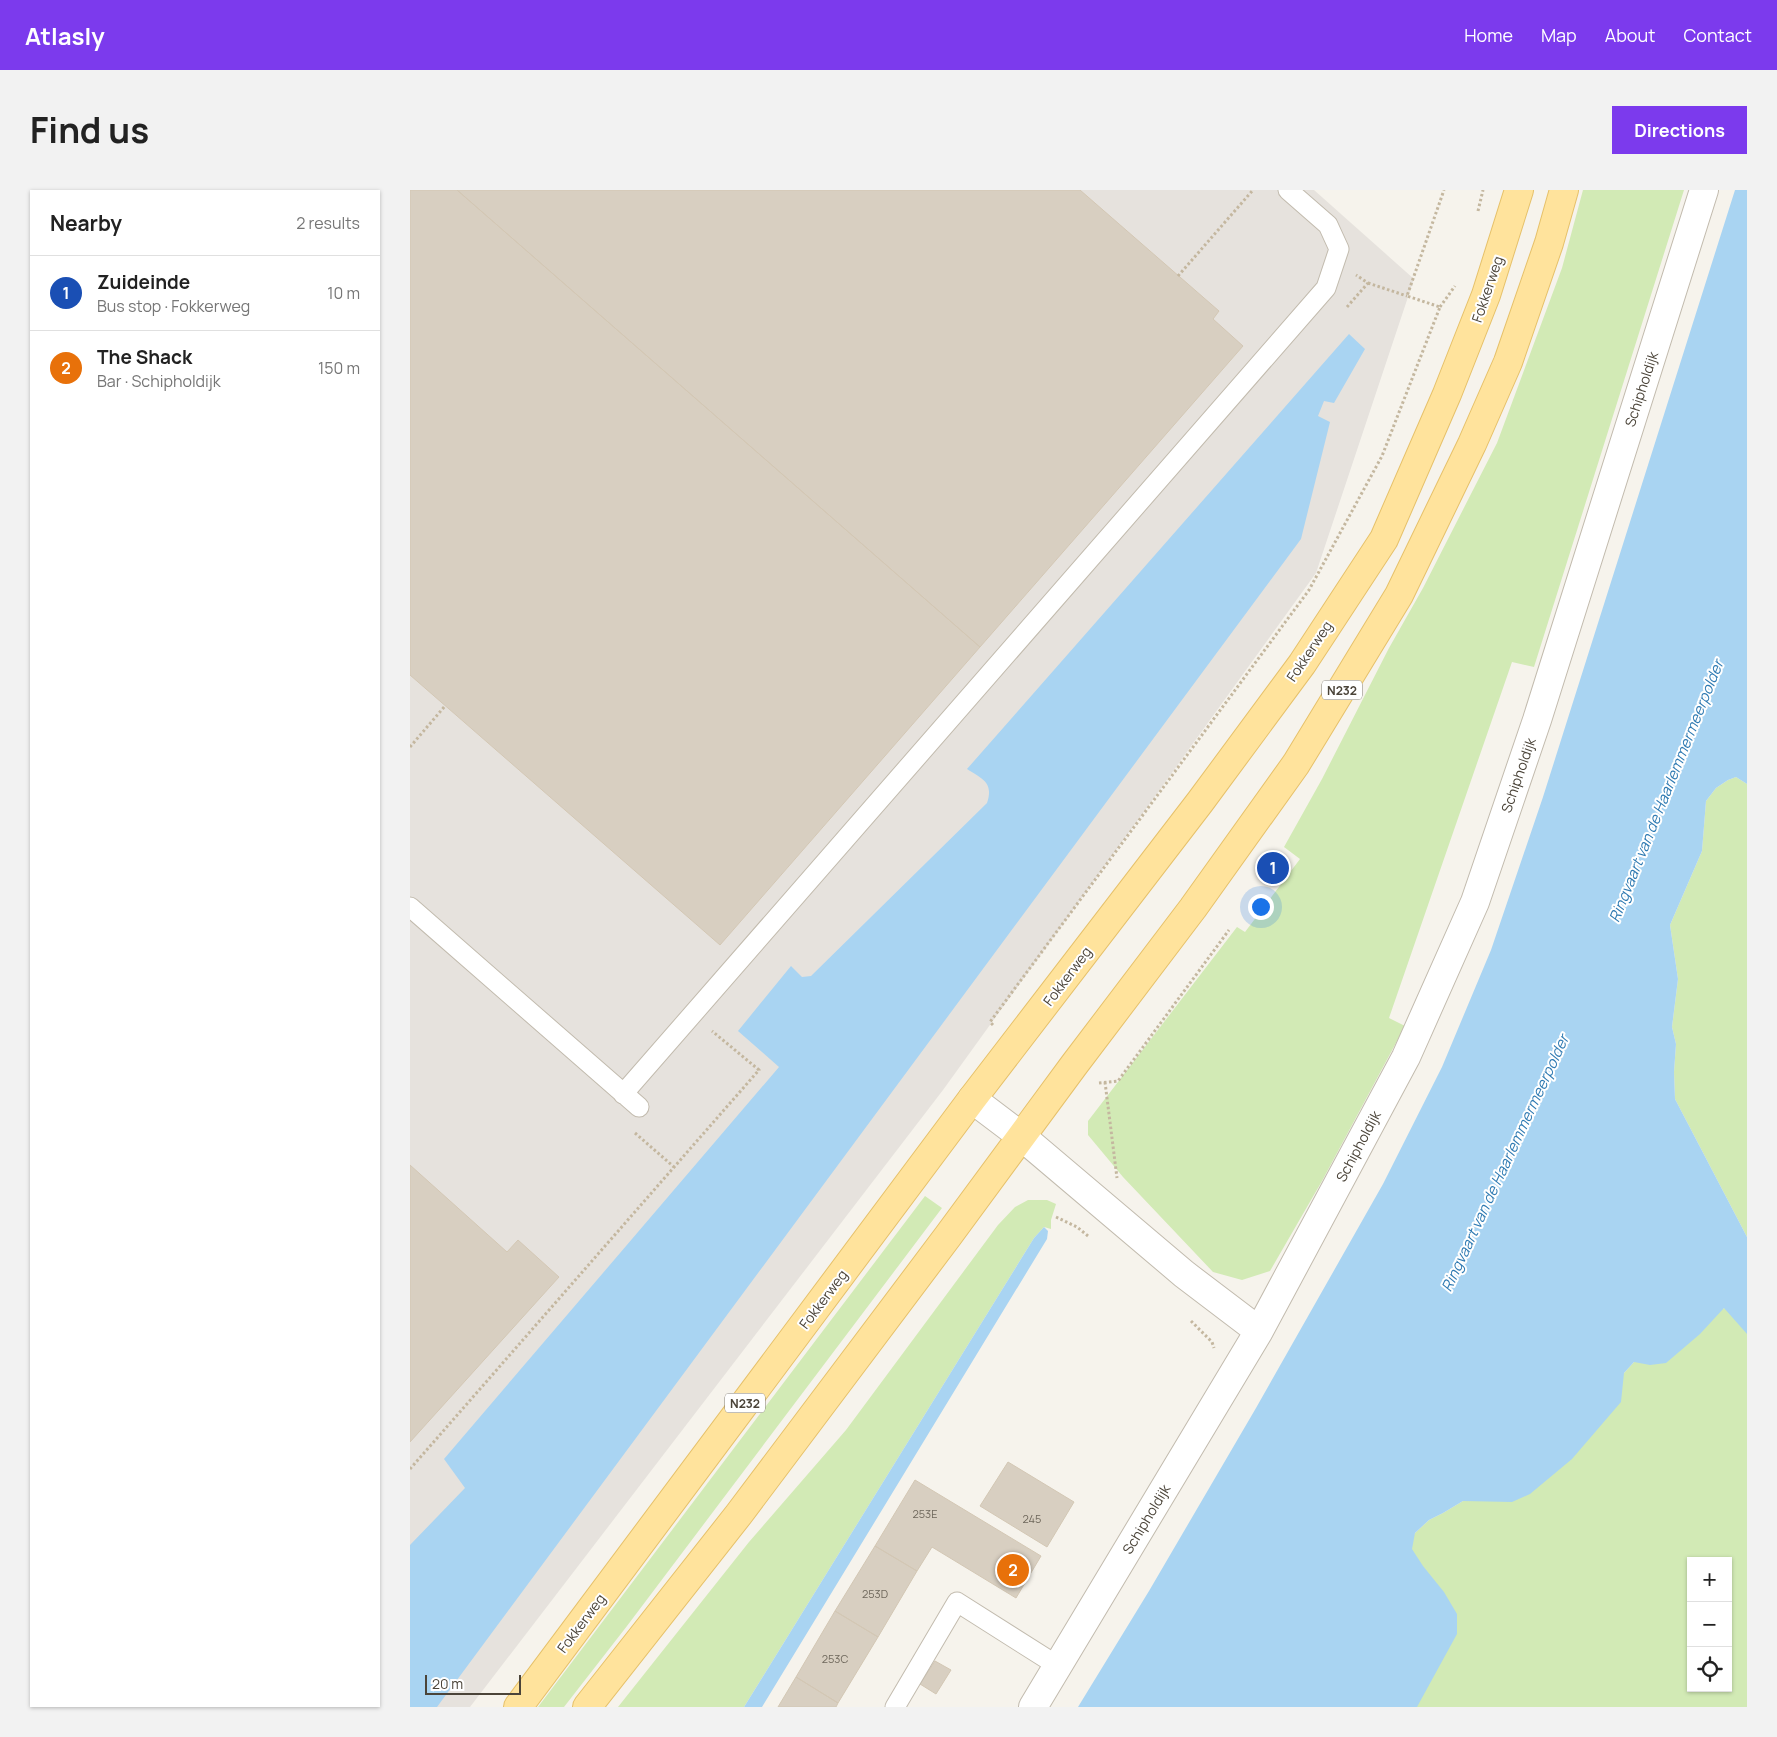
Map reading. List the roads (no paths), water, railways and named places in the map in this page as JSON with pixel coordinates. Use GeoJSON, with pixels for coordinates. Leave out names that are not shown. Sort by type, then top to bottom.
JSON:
{"type":"FeatureCollection","features":[{"type":"Feature","properties":{"kind":"main road","name":"N232"},"geometry":{"type":"LineString","coordinates":[[587,1707],[745,1506],[1192,908],[1296,764],[1400,595],[1472,444],[1508,362],[1549,243],[1564,190]]}},
{"type":"Feature","properties":{"kind":"main road","name":"Fokkerweg"},"geometry":{"type":"LineString","coordinates":[[518,1707],[972,1099],[1206,794],[1302,664],[1384,539],[1447,394],[1486,295],[1516,191]]}},
{"type":"Feature","properties":{"kind":"street","name":"Schipholdijk"},"geometry":{"type":"LineString","coordinates":[[1033,1707],[1259,1331],[1406,1057],[1475,902],[1537,720],[1704,190]]}},
{"type":"Feature","properties":{"kind":"street"},"geometry":{"type":"LineString","coordinates":[[972,1099],[1021,1136],[1184,1274],[1259,1331]]}},
{"type":"Feature","properties":{"kind":"lane"},"geometry":{"type":"LineString","coordinates":[[623,1094],[1326,288],[1338,249],[1328,225],[1288,190]]}},
{"type":"Feature","properties":{"kind":"lane"},"geometry":{"type":"LineString","coordinates":[[410,907],[639,1108]]}},
{"type":"Feature","properties":{"kind":"lane"},"geometry":{"type":"LineString","coordinates":[[895,1707],[958,1602],[1058,1666]]}},
{"type":"Feature","properties":{"kind":"water","name":"Ringvaart van de Haarlemmermeerpolder"},"geometry":{"type":"Polygon","coordinates":[[[1735,190],[1747,190],[1747,784],[1736,777],[1728,780],[1716,788],[1706,801],[1702,851],[1670,925],[1678,979],[1672,1027],[1676,1044],[1675,1099],[1747,1237],[1747,1334],[1724,1308],[1700,1334],[1666,1363],[1650,1365],[1634,1362],[1624,1373],[1621,1402],[1572,1459],[1530,1494],[1512,1502],[1463,1501],[1429,1520],[1415,1533],[1412,1549],[1444,1592],[1457,1614],[1457,1634],[1417,1707],[1078,1707],[1149,1591],[1256,1408],[1383,1184],[1442,1067],[1491,950],[1543,797],[1735,190]]]}},
{"type":"Feature","properties":{"kind":"water"},"geometry":{"type":"Polygon","coordinates":[[[1349,334],[1365,349],[1334,403],[1324,401],[1318,416],[1330,422],[1301,539],[437,1707],[410,1707],[410,1545],[465,1488],[444,1459],[779,1067],[738,1031],[791,966],[802,977],[811,976],[987,803],[989,796],[988,786],[982,779],[967,769],[1349,334]]]}},
{"type":"Feature","properties":{"kind":"water"},"geometry":{"type":"Polygon","coordinates":[[[1044,1227],[1048,1231],[1047,1239],[762,1707],[744,1707],[1034,1238],[1044,1227]]]}},
{"type":"Feature","properties":{"kind":"place","name":"Zuideinde"},"geometry":{"type":"Point","coordinates":[1273,868]}},
{"type":"Feature","properties":{"kind":"place","name":"The Shack"},"geometry":{"type":"Point","coordinates":[1013,1570]}}]}
